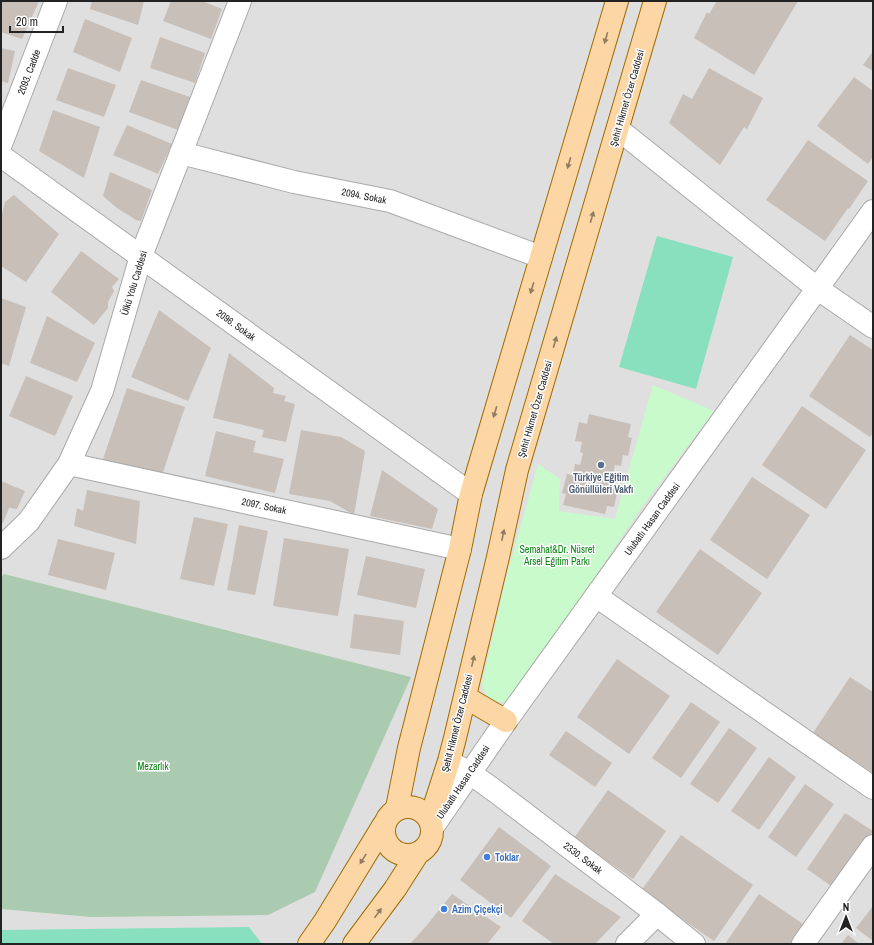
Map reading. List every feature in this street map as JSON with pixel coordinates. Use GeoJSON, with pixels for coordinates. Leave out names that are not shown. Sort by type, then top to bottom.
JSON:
{"type":"FeatureCollection","features":[{"type":"Feature","properties":{"kind":"main road"},"geometry":{"type":"LineString","coordinates":[[397,808],[411,742],[460,548],[471,494],[617,1]]}},
{"type":"Feature","properties":{"kind":"main road","name":"Şehit Hikmet Özer Caddesi"},"geometry":{"type":"LineString","coordinates":[[431,824],[449,761],[498,557],[517,470],[656,1]]}},
{"type":"Feature","properties":{"kind":"main road"},"geometry":{"type":"LineString","coordinates":[[464,697],[506,721]]}},
{"type":"Feature","properties":{"kind":"main road"},"geometry":{"type":"LineString","coordinates":[[405,806],[420,809],[426,814],[431,824],[432,836],[429,842],[424,849],[418,853],[410,855],[395,852],[385,840],[383,833],[386,819],[391,812],[397,808],[405,806]]}},
{"type":"Feature","properties":{"kind":"main road"},"geometry":{"type":"LineString","coordinates":[[309,944],[384,826]]}},
{"type":"Feature","properties":{"kind":"main road"},"geometry":{"type":"LineString","coordinates":[[354,944],[399,884],[418,853]]}},
{"type":"Feature","properties":{"kind":"street","name":"2093. Cadde"},"geometry":{"type":"LineString","coordinates":[[1,144],[56,1]]}},
{"type":"Feature","properties":{"kind":"street","name":"Ülkü Yolu Caddesi"},"geometry":{"type":"LineString","coordinates":[[1,548],[29,520],[69,464],[102,391],[141,256],[240,1]]}},
{"type":"Feature","properties":{"kind":"street"},"geometry":{"type":"LineString","coordinates":[[618,129],[818,289],[873,327]]}},
{"type":"Feature","properties":{"kind":"street","name":"2094. Sokak"},"geometry":{"type":"LineString","coordinates":[[181,153],[294,182],[390,200],[541,257]]}},
{"type":"Feature","properties":{"kind":"street","name":"2096. Sokak"},"geometry":{"type":"LineString","coordinates":[[1,156],[471,494]]}},
{"type":"Feature","properties":{"kind":"street","name":"Ulubatlı Hasan Caddesi"},"geometry":{"type":"LineString","coordinates":[[431,824],[470,773],[873,211]]}},
{"type":"Feature","properties":{"kind":"street","name":"2097. Sokak"},"geometry":{"type":"LineString","coordinates":[[69,464],[460,548]]}},
{"type":"Feature","properties":{"kind":"street"},"geometry":{"type":"LineString","coordinates":[[596,596],[873,788]]}},
{"type":"Feature","properties":{"kind":"street","name":"2330. Sokak"},"geometry":{"type":"LineString","coordinates":[[449,761],[470,773],[657,914],[694,944]]}},
{"type":"Feature","properties":{"kind":"street"},"geometry":{"type":"LineString","coordinates":[[803,944],[873,846]]}},
{"type":"Feature","properties":{"kind":"street"},"geometry":{"type":"LineString","coordinates":[[626,944],[657,914]]}},
{"type":"Feature","properties":{"kind":"shaded area"},"geometry":{"type":"Polygon","coordinates":[[[1,1],[873,1],[873,944],[1,944],[1,1]]]}},
{"type":"Feature","properties":{"kind":"green space"},"geometry":{"type":"Polygon","coordinates":[[[657,236],[733,257],[696,389],[619,367],[657,236]]]}},
{"type":"Feature","properties":{"kind":"green space","name":"Semahat&Dr. Nüsret Arsel Eğitim Parkı"},"geometry":{"type":"Polygon","coordinates":[[[653,385],[714,411],[642,507],[517,692],[506,703],[495,701],[486,696],[482,684],[505,582],[538,464],[560,479],[559,511],[615,519],[653,385]]]}},
{"type":"Feature","properties":{"kind":"green space","name":"Mezarlık"},"geometry":{"type":"Polygon","coordinates":[[[4,574],[411,677],[315,892],[268,915],[91,917],[1,909],[1,577],[4,574]]]}},
{"type":"Feature","properties":{"kind":"green space"},"geometry":{"type":"Polygon","coordinates":[[[249,927],[262,944],[1,944],[1,930],[249,927]]]}},
{"type":"Feature","properties":{"kind":"building"},"geometry":{"type":"Polygon","coordinates":[[[1,1],[39,1],[22,39],[1,32],[1,1]]]}},
{"type":"Feature","properties":{"kind":"building"},"geometry":{"type":"Polygon","coordinates":[[[92,1],[144,1],[138,25],[90,9],[92,1]]]}},
{"type":"Feature","properties":{"kind":"building"},"geometry":{"type":"Polygon","coordinates":[[[171,1],[202,1],[222,9],[211,39],[163,21],[171,1]]]}},
{"type":"Feature","properties":{"kind":"building"},"geometry":{"type":"Polygon","coordinates":[[[717,1],[798,1],[754,75],[694,38],[707,12],[709,14],[717,1]]]}},
{"type":"Feature","properties":{"kind":"building"},"geometry":{"type":"Polygon","coordinates":[[[85,19],[132,38],[120,72],[73,52],[85,19]]]}},
{"type":"Feature","properties":{"kind":"building"},"geometry":{"type":"Polygon","coordinates":[[[160,37],[205,53],[195,83],[150,68],[160,37]]]}},
{"type":"Feature","properties":{"kind":"building"},"geometry":{"type":"Polygon","coordinates":[[[1,48],[15,51],[8,83],[1,81],[1,48]]]}},
{"type":"Feature","properties":{"kind":"building"},"geometry":{"type":"Polygon","coordinates":[[[873,51],[873,71],[863,65],[873,51]]]}},
{"type":"Feature","properties":{"kind":"building"},"geometry":{"type":"Polygon","coordinates":[[[68,68],[116,85],[104,117],[56,100],[68,68]]]}},
{"type":"Feature","properties":{"kind":"building"},"geometry":{"type":"Polygon","coordinates":[[[709,68],[763,98],[747,129],[744,127],[720,165],[669,123],[683,94],[692,99],[709,68]]]}},
{"type":"Feature","properties":{"kind":"building"},"geometry":{"type":"Polygon","coordinates":[[[854,77],[873,91],[873,157],[868,164],[817,126],[854,77]]]}},
{"type":"Feature","properties":{"kind":"building"},"geometry":{"type":"Polygon","coordinates":[[[141,80],[190,97],[178,130],[129,112],[141,80]]]}},
{"type":"Feature","properties":{"kind":"building"},"geometry":{"type":"Polygon","coordinates":[[[53,110],[100,127],[84,178],[39,151],[53,110]]]}},
{"type":"Feature","properties":{"kind":"building"},"geometry":{"type":"Polygon","coordinates":[[[127,125],[172,144],[158,174],[113,155],[127,125]]]}},
{"type":"Feature","properties":{"kind":"building"},"geometry":{"type":"Polygon","coordinates":[[[808,140],[868,181],[825,241],[766,200],[808,140]]]}},
{"type":"Feature","properties":{"kind":"building"},"geometry":{"type":"Polygon","coordinates":[[[110,172],[152,190],[141,221],[136,220],[117,208],[103,196],[110,172]]]}},
{"type":"Feature","properties":{"kind":"building"},"geometry":{"type":"Polygon","coordinates":[[[14,195],[59,234],[26,282],[1,266],[1,218],[5,202],[14,195]]]}},
{"type":"Feature","properties":{"kind":"building"},"geometry":{"type":"Polygon","coordinates":[[[81,251],[119,279],[112,287],[114,291],[108,302],[108,308],[94,325],[51,292],[81,251]]]}},
{"type":"Feature","properties":{"kind":"building"},"geometry":{"type":"Polygon","coordinates":[[[1,298],[26,307],[9,366],[1,363],[1,298]]]}},
{"type":"Feature","properties":{"kind":"building"},"geometry":{"type":"Polygon","coordinates":[[[159,310],[211,348],[188,401],[131,377],[159,310]]]}},
{"type":"Feature","properties":{"kind":"building"},"geometry":{"type":"Polygon","coordinates":[[[47,316],[95,343],[77,382],[30,363],[47,316]]]}},
{"type":"Feature","properties":{"kind":"building"},"geometry":{"type":"Polygon","coordinates":[[[850,335],[873,350],[873,432],[870,437],[809,396],[850,335]]]}},
{"type":"Feature","properties":{"kind":"building"},"geometry":{"type":"Polygon","coordinates":[[[229,353],[274,388],[273,393],[286,396],[284,401],[295,404],[286,442],[262,437],[264,430],[213,418],[229,353]]]}},
{"type":"Feature","properties":{"kind":"building"},"geometry":{"type":"Polygon","coordinates":[[[26,376],[73,396],[55,436],[9,416],[26,376]]]}},
{"type":"Feature","properties":{"kind":"building"},"geometry":{"type":"Polygon","coordinates":[[[127,388],[185,407],[160,481],[102,462],[127,388]]]}},
{"type":"Feature","properties":{"kind":"building"},"geometry":{"type":"Polygon","coordinates":[[[802,406],[866,450],[826,509],[762,465],[802,406]]]}},
{"type":"Feature","properties":{"kind":"building","name":"Türkiye Eğitim Gönüllüleri Vakfı"},"geometry":{"type":"Polygon","coordinates":[[[589,414],[631,424],[628,437],[632,438],[628,456],[623,455],[621,466],[615,465],[613,474],[617,475],[615,488],[618,489],[614,507],[607,506],[605,514],[563,505],[566,494],[562,493],[567,474],[573,475],[575,464],[580,465],[583,453],[580,452],[582,442],[575,441],[579,422],[587,424],[589,414]]]}},
{"type":"Feature","properties":{"kind":"building"},"geometry":{"type":"Polygon","coordinates":[[[301,430],[341,437],[365,451],[354,515],[330,501],[289,494],[301,430]]]}},
{"type":"Feature","properties":{"kind":"building"},"geometry":{"type":"Polygon","coordinates":[[[216,431],[256,441],[253,452],[284,459],[275,493],[205,476],[216,431]]]}},
{"type":"Feature","properties":{"kind":"building"},"geometry":{"type":"Polygon","coordinates":[[[382,470],[438,509],[432,529],[370,516],[382,470]]]}},
{"type":"Feature","properties":{"kind":"building"},"geometry":{"type":"Polygon","coordinates":[[[752,477],[810,515],[767,579],[710,540],[752,477]]]}},
{"type":"Feature","properties":{"kind":"building"},"geometry":{"type":"Polygon","coordinates":[[[1,481],[25,491],[17,509],[9,508],[3,523],[1,522],[1,481]]]}},
{"type":"Feature","properties":{"kind":"building"},"geometry":{"type":"Polygon","coordinates":[[[87,490],[140,501],[136,544],[74,526],[77,508],[83,511],[87,490]]]}},
{"type":"Feature","properties":{"kind":"building"},"geometry":{"type":"Polygon","coordinates":[[[194,517],[228,524],[214,586],[180,579],[194,517]]]}},
{"type":"Feature","properties":{"kind":"building"},"geometry":{"type":"Polygon","coordinates":[[[239,525],[268,531],[255,595],[227,590],[239,525]]]}},
{"type":"Feature","properties":{"kind":"building"},"geometry":{"type":"Polygon","coordinates":[[[284,538],[349,549],[338,616],[273,606],[284,538]]]}},
{"type":"Feature","properties":{"kind":"building"},"geometry":{"type":"Polygon","coordinates":[[[58,539],[115,553],[106,590],[48,575],[58,539]]]}},
{"type":"Feature","properties":{"kind":"building"},"geometry":{"type":"Polygon","coordinates":[[[700,549],[762,593],[718,655],[656,612],[700,549]]]}},
{"type":"Feature","properties":{"kind":"building"},"geometry":{"type":"Polygon","coordinates":[[[366,556],[425,569],[416,608],[357,595],[366,556]]]}},
{"type":"Feature","properties":{"kind":"building"},"geometry":{"type":"Polygon","coordinates":[[[354,614],[404,621],[400,655],[350,648],[354,614]]]}},
{"type":"Feature","properties":{"kind":"building"},"geometry":{"type":"Polygon","coordinates":[[[617,659],[670,696],[629,754],[577,717],[617,659]]]}},
{"type":"Feature","properties":{"kind":"building"},"geometry":{"type":"Polygon","coordinates":[[[850,677],[873,692],[873,773],[813,733],[850,677]]]}},
{"type":"Feature","properties":{"kind":"building"},"geometry":{"type":"Polygon","coordinates":[[[691,702],[720,722],[681,778],[652,758],[691,702]]]}},
{"type":"Feature","properties":{"kind":"building"},"geometry":{"type":"Polygon","coordinates":[[[729,728],[757,748],[718,803],[690,784],[729,728]]]}},
{"type":"Feature","properties":{"kind":"building"},"geometry":{"type":"Polygon","coordinates":[[[566,731],[612,763],[595,787],[549,755],[566,731]]]}},
{"type":"Feature","properties":{"kind":"building"},"geometry":{"type":"Polygon","coordinates":[[[769,757],[796,777],[759,830],[731,811],[769,757]]]}},
{"type":"Feature","properties":{"kind":"building"},"geometry":{"type":"Polygon","coordinates":[[[805,784],[834,804],[796,857],[768,837],[805,784]]]}},
{"type":"Feature","properties":{"kind":"building"},"geometry":{"type":"Polygon","coordinates":[[[608,790],[666,831],[633,879],[574,838],[608,790]]]}},
{"type":"Feature","properties":{"kind":"building"},"geometry":{"type":"Polygon","coordinates":[[[845,813],[873,831],[834,888],[807,869],[845,813]]]}},
{"type":"Feature","properties":{"kind":"building"},"geometry":{"type":"Polygon","coordinates":[[[499,827],[551,866],[511,918],[460,880],[499,827]]]}},
{"type":"Feature","properties":{"kind":"building"},"geometry":{"type":"Polygon","coordinates":[[[681,835],[753,885],[714,941],[641,891],[681,835]]]}},
{"type":"Feature","properties":{"kind":"building"},"geometry":{"type":"Polygon","coordinates":[[[555,874],[621,917],[595,944],[554,944],[522,921],[555,874]]]}},
{"type":"Feature","properties":{"kind":"building"},"geometry":{"type":"Polygon","coordinates":[[[452,894],[501,927],[487,944],[410,944],[427,925],[452,894]]]}},
{"type":"Feature","properties":{"kind":"building"},"geometry":{"type":"Polygon","coordinates":[[[759,894],[806,926],[793,944],[725,944],[759,894]]]}},
{"type":"Feature","properties":{"kind":"building"},"geometry":{"type":"Polygon","coordinates":[[[873,906],[873,941],[856,928],[873,906]]]}},
{"type":"Feature","properties":{"kind":"building"},"geometry":{"type":"Polygon","coordinates":[[[848,935],[859,944],[841,944],[848,935]]]}},
{"type":"Feature","properties":{"kind":"place","name":"Türkiye Eğitim Gönüllüleri Vakfı"},"geometry":{"type":"Point","coordinates":[601,465]}},
{"type":"Feature","properties":{"kind":"place","name":"Toklar"},"geometry":{"type":"Point","coordinates":[487,857]}},
{"type":"Feature","properties":{"kind":"place","name":"Azim Çiçekçi"},"geometry":{"type":"Point","coordinates":[444,909]}}]}
